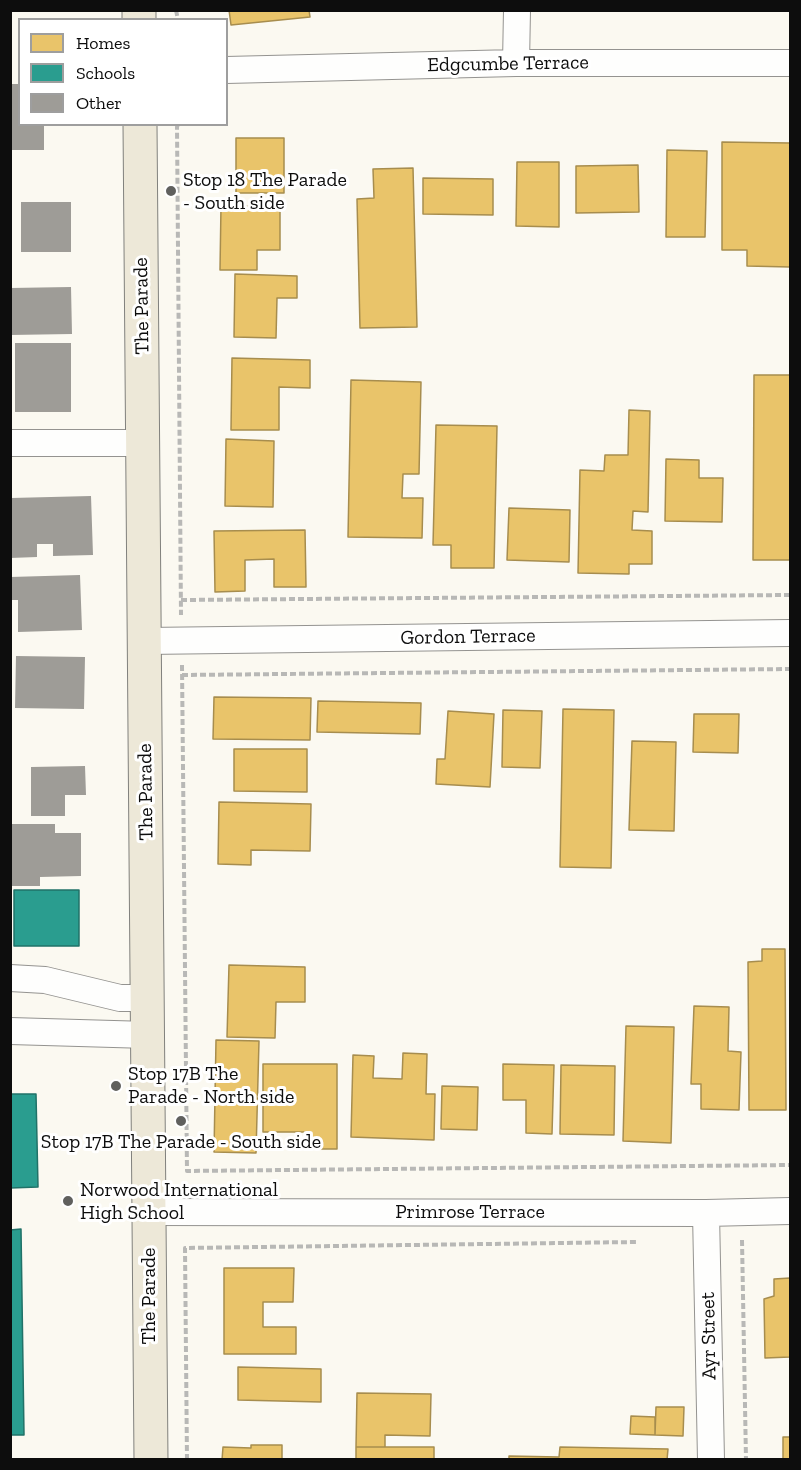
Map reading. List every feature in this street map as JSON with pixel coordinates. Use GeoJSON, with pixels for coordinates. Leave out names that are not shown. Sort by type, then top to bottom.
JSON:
{"type":"FeatureCollection","features":[{"type":"Feature","properties":{"kind":"main road","name":"The Parade"},"geometry":{"type":"LineString","coordinates":[[140,126],[150,1460]]}},
{"type":"Feature","properties":{"kind":"street"},"geometry":{"type":"LineString","coordinates":[[516,63],[517,10]]}},
{"type":"Feature","properties":{"kind":"street","name":"Edgcumbe Terrace"},"geometry":{"type":"LineString","coordinates":[[228,70],[516,63],[790,63]]}},
{"type":"Feature","properties":{"kind":"street"},"geometry":{"type":"LineString","coordinates":[[10,443],[143,443]]}},
{"type":"Feature","properties":{"kind":"street","name":"Gordon Terrace"},"geometry":{"type":"LineString","coordinates":[[145,641],[790,633]]}},
{"type":"Feature","properties":{"kind":"street"},"geometry":{"type":"LineString","coordinates":[[10,978],[45,980],[120,998],[148,998]]}},
{"type":"Feature","properties":{"kind":"street"},"geometry":{"type":"LineString","coordinates":[[10,1031],[147,1035]]}},
{"type":"Feature","properties":{"kind":"street","name":"Primrose Terrace"},"geometry":{"type":"LineString","coordinates":[[148,1212],[706,1213],[790,1211]]}},
{"type":"Feature","properties":{"kind":"street","name":"Ayr Street"},"geometry":{"type":"LineString","coordinates":[[706,1213],[711,1460]]}},
{"type":"Feature","properties":{"kind":"path"},"geometry":{"type":"LineString","coordinates":[[177,126],[181,621]]}},
{"type":"Feature","properties":{"kind":"path"},"geometry":{"type":"LineString","coordinates":[[182,600],[790,595]]}},
{"type":"Feature","properties":{"kind":"path"},"geometry":{"type":"LineString","coordinates":[[182,657],[187,1171],[790,1166]]}},
{"type":"Feature","properties":{"kind":"path"},"geometry":{"type":"LineString","coordinates":[[182,675],[790,669]]}},
{"type":"Feature","properties":{"kind":"path"},"geometry":{"type":"LineString","coordinates":[[706,1240],[752,1240]]}},
{"type":"Feature","properties":{"kind":"path"},"geometry":{"type":"LineString","coordinates":[[742,1240],[746,1460]]}},
{"type":"Feature","properties":{"kind":"path"},"geometry":{"type":"LineString","coordinates":[[187,1460],[184,1248],[648,1242]]}},
{"type":"Feature","properties":{"kind":"building: Homes"},"geometry":{"type":"Polygon","coordinates":[[[229,10],[309,10],[310,17],[231,25],[229,10]]]}},
{"type":"Feature","properties":{"kind":"building: Homes"},"geometry":{"type":"Polygon","coordinates":[[[236,138],[284,138],[284,193],[236,193],[236,138]]]}},
{"type":"Feature","properties":{"kind":"building: Homes"},"geometry":{"type":"Polygon","coordinates":[[[722,142],[790,143],[790,267],[747,266],[747,250],[722,250],[722,142]]]}},
{"type":"Feature","properties":{"kind":"building: Homes"},"geometry":{"type":"Polygon","coordinates":[[[667,150],[707,151],[705,237],[666,237],[667,150]]]}},
{"type":"Feature","properties":{"kind":"building: Homes"},"geometry":{"type":"Polygon","coordinates":[[[517,162],[559,162],[559,227],[516,226],[517,162]]]}},
{"type":"Feature","properties":{"kind":"building: Homes"},"geometry":{"type":"Polygon","coordinates":[[[638,165],[639,212],[576,213],[576,166],[638,165]]]}},
{"type":"Feature","properties":{"kind":"building: Homes"},"geometry":{"type":"Polygon","coordinates":[[[413,168],[417,327],[360,328],[357,199],[374,198],[373,169],[413,168]]]}},
{"type":"Feature","properties":{"kind":"building: Homes"},"geometry":{"type":"Polygon","coordinates":[[[423,178],[493,179],[493,215],[423,214],[423,178]]]}},
{"type":"Feature","properties":{"kind":"building: Homes"},"geometry":{"type":"Polygon","coordinates":[[[221,206],[280,207],[280,250],[257,250],[257,270],[220,270],[221,206]]]}},
{"type":"Feature","properties":{"kind":"building: Homes"},"geometry":{"type":"Polygon","coordinates":[[[235,274],[297,276],[297,298],[277,298],[276,338],[234,337],[235,274]]]}},
{"type":"Feature","properties":{"kind":"building: Homes"},"geometry":{"type":"Polygon","coordinates":[[[232,358],[310,360],[310,388],[279,387],[279,430],[231,430],[232,358]]]}},
{"type":"Feature","properties":{"kind":"building: Homes"},"geometry":{"type":"Polygon","coordinates":[[[754,375],[790,375],[790,560],[753,560],[754,375]]]}},
{"type":"Feature","properties":{"kind":"building: Homes"},"geometry":{"type":"Polygon","coordinates":[[[351,380],[421,382],[419,474],[403,474],[402,498],[423,498],[422,538],[348,537],[351,380]]]}},
{"type":"Feature","properties":{"kind":"building: Homes"},"geometry":{"type":"Polygon","coordinates":[[[629,410],[650,411],[648,512],[633,511],[632,530],[652,531],[652,564],[629,564],[629,574],[578,573],[580,470],[604,471],[605,455],[628,455],[629,410]]]}},
{"type":"Feature","properties":{"kind":"building: Homes"},"geometry":{"type":"Polygon","coordinates":[[[436,425],[497,426],[494,568],[451,568],[451,545],[433,545],[436,425]]]}},
{"type":"Feature","properties":{"kind":"building: Homes"},"geometry":{"type":"Polygon","coordinates":[[[226,439],[274,441],[273,507],[225,506],[226,439]]]}},
{"type":"Feature","properties":{"kind":"building: Homes"},"geometry":{"type":"Polygon","coordinates":[[[666,459],[699,460],[699,478],[723,478],[722,522],[665,521],[666,459]]]}},
{"type":"Feature","properties":{"kind":"building: Homes"},"geometry":{"type":"Polygon","coordinates":[[[509,508],[570,510],[569,562],[507,560],[509,508]]]}},
{"type":"Feature","properties":{"kind":"building: Homes"},"geometry":{"type":"Polygon","coordinates":[[[305,530],[306,587],[274,587],[274,559],[245,560],[245,591],[215,592],[214,531],[305,530]]]}},
{"type":"Feature","properties":{"kind":"building: Homes"},"geometry":{"type":"Polygon","coordinates":[[[214,697],[311,698],[310,740],[213,739],[214,697]]]}},
{"type":"Feature","properties":{"kind":"building: Homes"},"geometry":{"type":"Polygon","coordinates":[[[318,701],[421,703],[420,734],[317,732],[318,701]]]}},
{"type":"Feature","properties":{"kind":"building: Homes"},"geometry":{"type":"Polygon","coordinates":[[[563,709],[614,710],[611,868],[560,867],[563,709]]]}},
{"type":"Feature","properties":{"kind":"building: Homes"},"geometry":{"type":"Polygon","coordinates":[[[503,710],[542,711],[540,768],[502,767],[503,710]]]}},
{"type":"Feature","properties":{"kind":"building: Homes"},"geometry":{"type":"Polygon","coordinates":[[[448,711],[494,714],[490,787],[436,784],[437,759],[445,759],[448,711]]]}},
{"type":"Feature","properties":{"kind":"building: Homes"},"geometry":{"type":"Polygon","coordinates":[[[694,714],[739,714],[738,753],[693,752],[694,714]]]}},
{"type":"Feature","properties":{"kind":"building: Homes"},"geometry":{"type":"Polygon","coordinates":[[[632,741],[676,742],[674,831],[629,830],[632,741]]]}},
{"type":"Feature","properties":{"kind":"building: Homes"},"geometry":{"type":"Polygon","coordinates":[[[234,749],[307,749],[307,792],[234,791],[234,749]]]}},
{"type":"Feature","properties":{"kind":"building: Homes"},"geometry":{"type":"Polygon","coordinates":[[[219,802],[311,804],[310,851],[251,850],[251,865],[218,864],[219,802]]]}},
{"type":"Feature","properties":{"kind":"building: Homes"},"geometry":{"type":"Polygon","coordinates":[[[762,949],[785,949],[786,1110],[749,1110],[748,962],[762,961],[762,949]]]}},
{"type":"Feature","properties":{"kind":"building: Homes"},"geometry":{"type":"Polygon","coordinates":[[[229,965],[305,967],[305,1002],[276,1002],[275,1038],[227,1037],[229,965]]]}},
{"type":"Feature","properties":{"kind":"building: Homes"},"geometry":{"type":"Polygon","coordinates":[[[694,1006],[729,1007],[728,1051],[741,1052],[739,1110],[701,1109],[701,1084],[691,1084],[694,1006]]]}},
{"type":"Feature","properties":{"kind":"building: Homes"},"geometry":{"type":"Polygon","coordinates":[[[626,1026],[674,1027],[671,1143],[623,1141],[626,1026]]]}},
{"type":"Feature","properties":{"kind":"building: Homes"},"geometry":{"type":"Polygon","coordinates":[[[216,1040],[259,1041],[256,1153],[214,1152],[216,1040]]]}},
{"type":"Feature","properties":{"kind":"building: Homes"},"geometry":{"type":"Polygon","coordinates":[[[403,1053],[427,1054],[426,1094],[435,1094],[434,1140],[351,1137],[353,1055],[374,1056],[373,1078],[402,1079],[403,1053]]]}},
{"type":"Feature","properties":{"kind":"building: Homes"},"geometry":{"type":"Polygon","coordinates":[[[263,1064],[337,1064],[337,1149],[311,1149],[311,1132],[263,1132],[263,1064]]]}},
{"type":"Feature","properties":{"kind":"building: Homes"},"geometry":{"type":"Polygon","coordinates":[[[503,1064],[554,1065],[552,1134],[526,1133],[526,1100],[503,1100],[503,1064]]]}},
{"type":"Feature","properties":{"kind":"building: Homes"},"geometry":{"type":"Polygon","coordinates":[[[561,1065],[615,1066],[614,1135],[560,1134],[561,1065]]]}},
{"type":"Feature","properties":{"kind":"building: Homes"},"geometry":{"type":"Polygon","coordinates":[[[442,1086],[478,1087],[477,1130],[441,1129],[442,1086]]]}},
{"type":"Feature","properties":{"kind":"building: Homes"},"geometry":{"type":"Polygon","coordinates":[[[224,1268],[294,1268],[293,1302],[263,1302],[263,1327],[296,1327],[296,1354],[224,1354],[224,1268]]]}},
{"type":"Feature","properties":{"kind":"building: Homes"},"geometry":{"type":"Polygon","coordinates":[[[790,1278],[790,1357],[765,1358],[764,1299],[774,1296],[774,1279],[790,1278]]]}},
{"type":"Feature","properties":{"kind":"building: Homes"},"geometry":{"type":"Polygon","coordinates":[[[238,1367],[321,1369],[321,1402],[238,1400],[238,1367]]]}},
{"type":"Feature","properties":{"kind":"building: Homes"},"geometry":{"type":"Polygon","coordinates":[[[357,1393],[431,1394],[430,1436],[385,1435],[385,1447],[356,1447],[357,1393]]]}},
{"type":"Feature","properties":{"kind":"building: Homes"},"geometry":{"type":"Polygon","coordinates":[[[656,1407],[684,1407],[683,1436],[655,1435],[656,1407]]]}},
{"type":"Feature","properties":{"kind":"building: Homes"},"geometry":{"type":"Polygon","coordinates":[[[631,1416],[655,1417],[655,1435],[630,1434],[631,1416]]]}},
{"type":"Feature","properties":{"kind":"building: Homes"},"geometry":{"type":"Polygon","coordinates":[[[783,1437],[790,1437],[790,1460],[783,1460],[783,1437]]]}},
{"type":"Feature","properties":{"kind":"building: Homes"},"geometry":{"type":"Polygon","coordinates":[[[251,1445],[282,1445],[282,1460],[222,1460],[223,1447],[251,1448],[251,1445]]]}},
{"type":"Feature","properties":{"kind":"building: Homes"},"geometry":{"type":"Polygon","coordinates":[[[356,1447],[434,1447],[434,1460],[356,1460],[356,1447]]]}},
{"type":"Feature","properties":{"kind":"building: Homes"},"geometry":{"type":"Polygon","coordinates":[[[560,1447],[668,1449],[667,1460],[509,1460],[509,1456],[559,1457],[560,1447]]]}},
{"type":"Feature","properties":{"kind":"building: Schools"},"geometry":{"type":"Polygon","coordinates":[[[14,890],[79,890],[79,946],[14,946],[14,890]]]}},
{"type":"Feature","properties":{"kind":"building: Schools"},"geometry":{"type":"Polygon","coordinates":[[[10,1094],[36,1094],[38,1187],[10,1188],[10,1094]]]}},
{"type":"Feature","properties":{"kind":"building: Schools"},"geometry":{"type":"Polygon","coordinates":[[[21,1229],[24,1435],[10,1435],[10,1230],[21,1229]]]}},
{"type":"Feature","properties":{"kind":"building: Other"},"geometry":{"type":"Polygon","coordinates":[[[10,84],[18,84],[18,126],[44,126],[44,150],[10,150],[10,84]]]}},
{"type":"Feature","properties":{"kind":"building: Other"},"geometry":{"type":"Polygon","coordinates":[[[21,202],[71,202],[71,252],[21,252],[21,202]]]}},
{"type":"Feature","properties":{"kind":"building: Other"},"geometry":{"type":"Polygon","coordinates":[[[71,287],[72,334],[10,335],[10,288],[71,287]]]}},
{"type":"Feature","properties":{"kind":"building: Other"},"geometry":{"type":"Polygon","coordinates":[[[15,343],[71,343],[71,412],[15,412],[15,343]]]}},
{"type":"Feature","properties":{"kind":"building: Other"},"geometry":{"type":"Polygon","coordinates":[[[91,496],[93,555],[53,556],[53,544],[37,544],[37,557],[10,558],[11,498],[91,496]]]}},
{"type":"Feature","properties":{"kind":"building: Other"},"geometry":{"type":"Polygon","coordinates":[[[80,575],[82,630],[18,632],[18,600],[10,600],[10,577],[80,575]]]}},
{"type":"Feature","properties":{"kind":"building: Other"},"geometry":{"type":"Polygon","coordinates":[[[16,656],[85,657],[84,709],[15,708],[16,656]]]}},
{"type":"Feature","properties":{"kind":"building: Other"},"geometry":{"type":"Polygon","coordinates":[[[85,766],[86,795],[65,795],[65,816],[31,816],[31,767],[85,766]]]}},
{"type":"Feature","properties":{"kind":"building: Other"},"geometry":{"type":"Polygon","coordinates":[[[10,824],[55,824],[55,833],[81,833],[81,876],[40,877],[40,886],[10,886],[10,824]]]}},
{"type":"Feature","properties":{"kind":"place","name":"Stop 18 The Parade - South side"},"geometry":{"type":"Point","coordinates":[171,191]}},
{"type":"Feature","properties":{"kind":"place","name":"Stop 17B The Parade - North side"},"geometry":{"type":"Point","coordinates":[116,1086]}},
{"type":"Feature","properties":{"kind":"place","name":"Stop 17B The Parade - South side"},"geometry":{"type":"Point","coordinates":[181,1121]}},
{"type":"Feature","properties":{"kind":"place","name":"Norwood International High School"},"geometry":{"type":"Point","coordinates":[68,1201]}}]}
